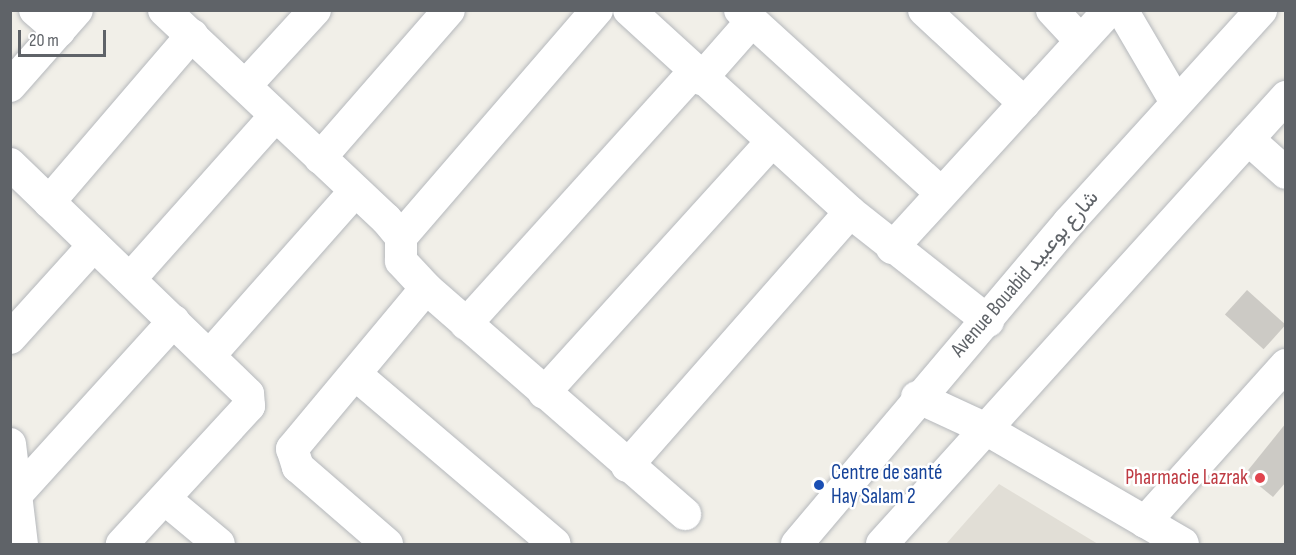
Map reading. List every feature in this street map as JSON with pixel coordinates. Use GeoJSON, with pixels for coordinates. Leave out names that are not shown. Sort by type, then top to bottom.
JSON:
{"type":"FeatureCollection","features":[{"type":"Feature","properties":{"kind":"street"},"geometry":{"type":"LineString","coordinates":[[10,86],[68,21],[35,10]]}},
{"type":"Feature","properties":{"kind":"street"},"geometry":{"type":"LineString","coordinates":[[246,85],[315,10]]}},
{"type":"Feature","properties":{"kind":"street"},"geometry":{"type":"LineString","coordinates":[[320,158],[449,10]]}},
{"type":"Feature","properties":{"kind":"street"},"geometry":{"type":"LineString","coordinates":[[597,10],[401,237],[401,261],[426,288],[466,324],[627,466],[685,513]]}},
{"type":"Feature","properties":{"kind":"street"},"geometry":{"type":"LineString","coordinates":[[629,10],[771,143],[850,212],[892,248],[988,321]]}},
{"type":"Feature","properties":{"kind":"street"},"geometry":{"type":"LineString","coordinates":[[924,10],[1024,103]]}},
{"type":"Feature","properties":{"kind":"street"},"geometry":{"type":"LineString","coordinates":[[1052,10],[1080,40]]}},
{"type":"Feature","properties":{"kind":"street"},"geometry":{"type":"LineString","coordinates":[[892,248],[1109,10]]}},
{"type":"Feature","properties":{"kind":"street"},"geometry":{"type":"LineString","coordinates":[[1122,10],[1176,102]]}},
{"type":"Feature","properties":{"kind":"street","name":"Avenue Bouabid شارع بوعبيد"},"geometry":{"type":"LineString","coordinates":[[797,544],[916,397],[988,321],[1176,102],[1261,10]]}},
{"type":"Feature","properties":{"kind":"street"},"geometry":{"type":"LineString","coordinates":[[167,11],[401,237]]}},
{"type":"Feature","properties":{"kind":"street"},"geometry":{"type":"LineString","coordinates":[[466,324],[698,76],[744,13],[941,193]]}},
{"type":"Feature","properties":{"kind":"street"},"geometry":{"type":"LineString","coordinates":[[50,202],[192,35]]}},
{"type":"Feature","properties":{"kind":"street"},"geometry":{"type":"LineString","coordinates":[[882,544],[984,428],[1286,97]]}},
{"type":"Feature","properties":{"kind":"street"},"geometry":{"type":"LineString","coordinates":[[130,279],[275,116]]}},
{"type":"Feature","properties":{"kind":"street"},"geometry":{"type":"LineString","coordinates":[[1248,139],[1286,173]]}},
{"type":"Feature","properties":{"kind":"street"},"geometry":{"type":"LineString","coordinates":[[544,393],[771,143]]}},
{"type":"Feature","properties":{"kind":"street"},"geometry":{"type":"LineString","coordinates":[[10,164],[246,390],[249,406],[122,544]]}},
{"type":"Feature","properties":{"kind":"street"},"geometry":{"type":"LineString","coordinates":[[210,356],[355,191]]}},
{"type":"Feature","properties":{"kind":"street"},"geometry":{"type":"LineString","coordinates":[[627,466],[850,212]]}},
{"type":"Feature","properties":{"kind":"street"},"geometry":{"type":"LineString","coordinates":[[10,338],[94,245]]}},
{"type":"Feature","properties":{"kind":"street"},"geometry":{"type":"LineString","coordinates":[[387,544],[293,460],[296,442],[426,288]]}},
{"type":"Feature","properties":{"kind":"street"},"geometry":{"type":"LineString","coordinates":[[14,499],[174,321]]}},
{"type":"Feature","properties":{"kind":"street"},"geometry":{"type":"LineString","coordinates":[[1144,522],[1286,365]]}},
{"type":"Feature","properties":{"kind":"street"},"geometry":{"type":"LineString","coordinates":[[355,374],[537,539]]}},
{"type":"Feature","properties":{"kind":"street"},"geometry":{"type":"LineString","coordinates":[[916,397],[984,428],[1183,544]]}},
{"type":"Feature","properties":{"kind":"street"},"geometry":{"type":"LineString","coordinates":[[10,444],[14,499],[22,544]]}},
{"type":"Feature","properties":{"kind":"street"},"geometry":{"type":"LineString","coordinates":[[165,499],[219,544]]}},
{"type":"Feature","properties":{"kind":"shaded area"},"geometry":{"type":"Polygon","coordinates":[[[999,484],[1098,544],[946,544],[999,484]]]}},
{"type":"Feature","properties":{"kind":"building"},"geometry":{"type":"Polygon","coordinates":[[[1247,290],[1286,325],[1264,349],[1225,315],[1247,290]]]}},
{"type":"Feature","properties":{"kind":"building"},"geometry":{"type":"Polygon","coordinates":[[[1286,423],[1286,482],[1273,497],[1245,474],[1286,423]]]}},
{"type":"Feature","properties":{"kind":"place","name":"Pharmacie Lazrak"},"geometry":{"type":"Point","coordinates":[1260,478]}},
{"type":"Feature","properties":{"kind":"place","name":"Centre de santé Hay Salam 2"},"geometry":{"type":"Point","coordinates":[819,485]}}]}
